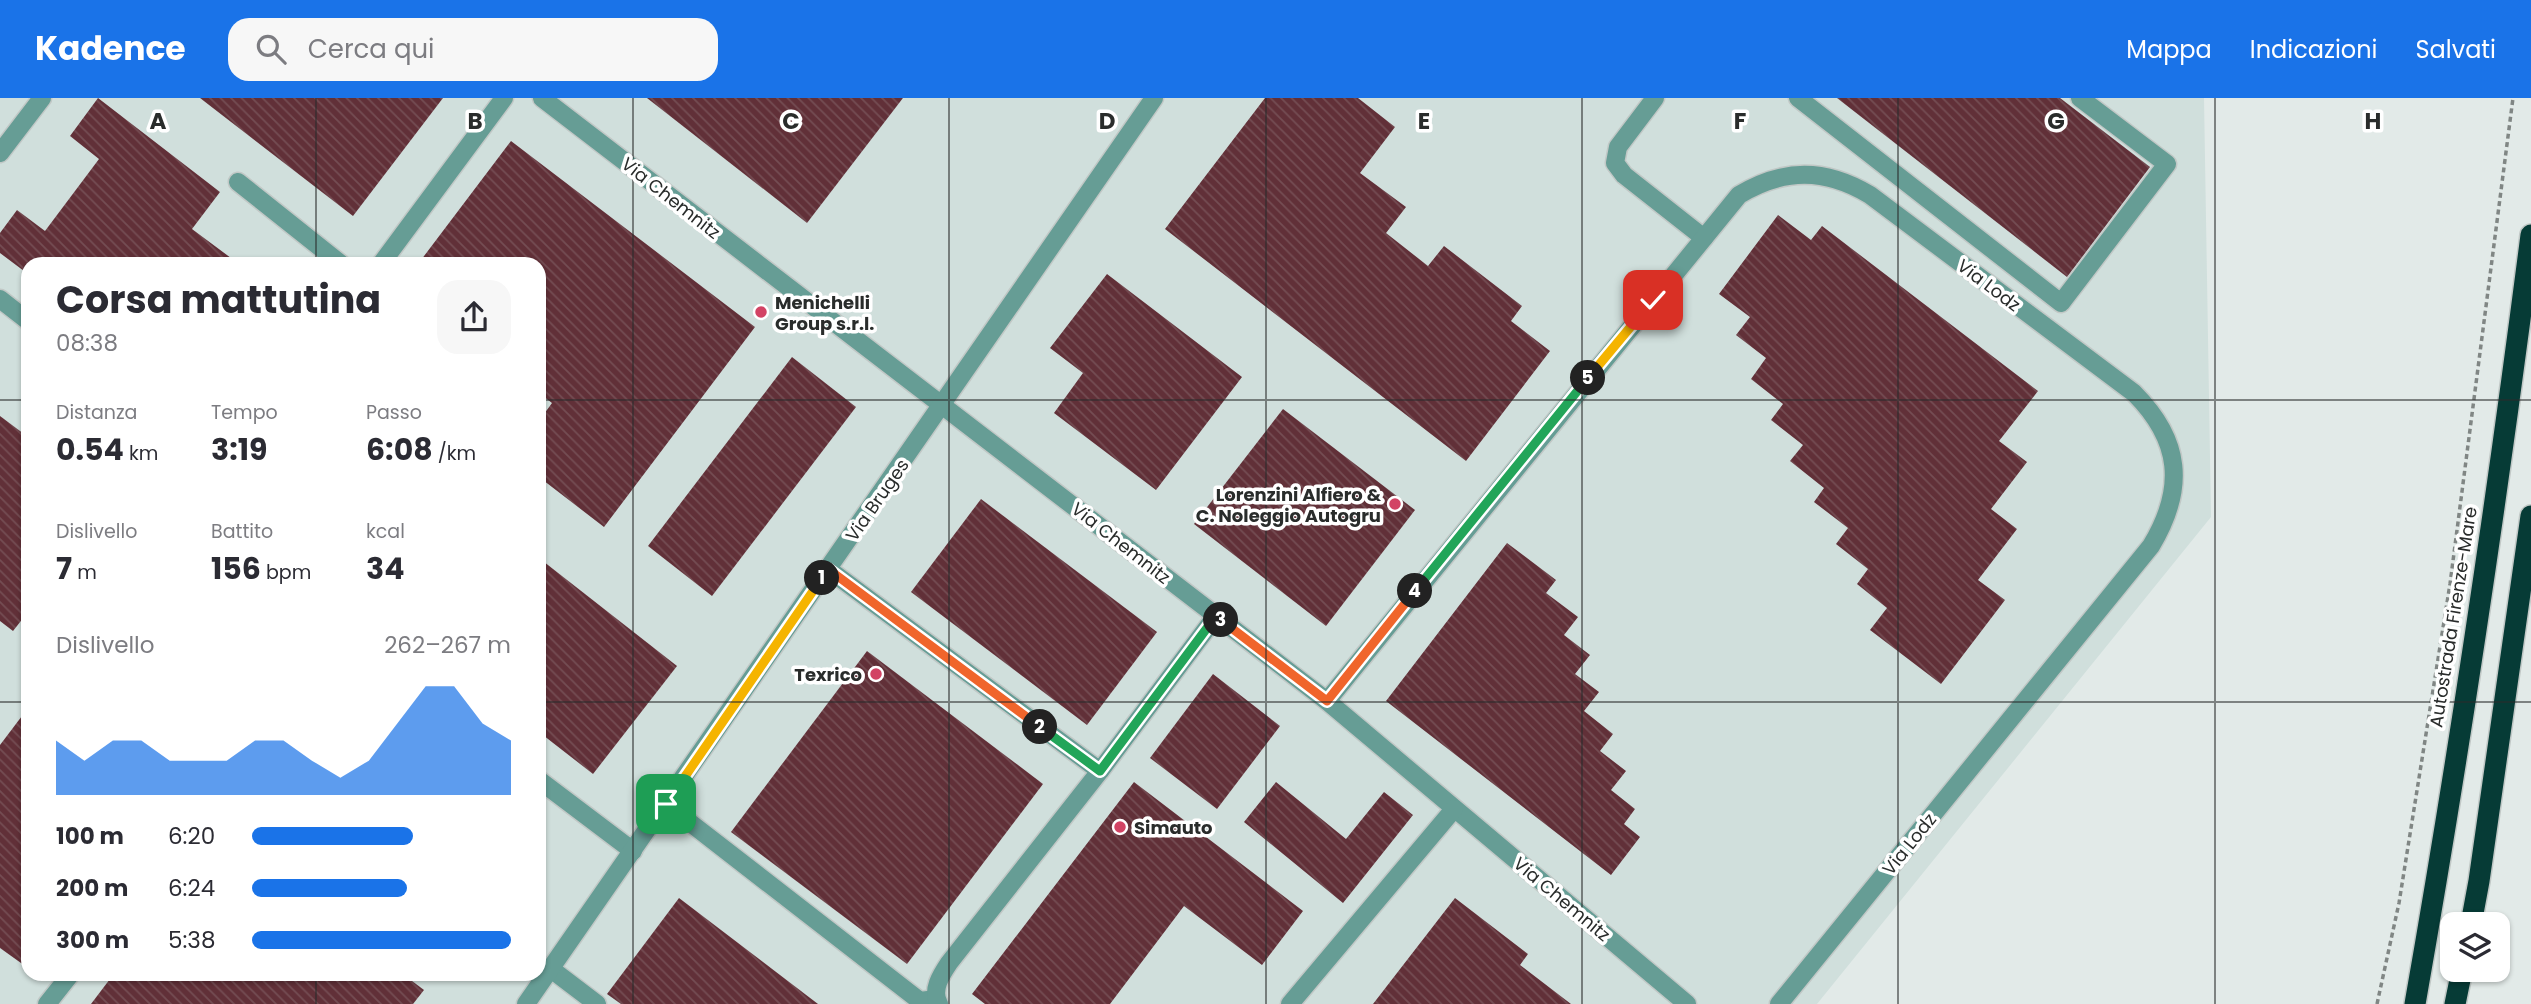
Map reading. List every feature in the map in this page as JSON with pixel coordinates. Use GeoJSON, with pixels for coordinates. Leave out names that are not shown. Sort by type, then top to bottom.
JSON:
{"type":"FeatureCollection","features":[{"type":"Feature","properties":{"kind":"highway","name":"Autostrada Firenze-Mare"},"geometry":{"type":"LineString","coordinates":[[2415,1004],[2445,826],[2531,235]]}},
{"type":"Feature","properties":{"kind":"highway"},"geometry":{"type":"LineString","coordinates":[[2473,912],[2531,516]]}},
{"type":"Feature","properties":{"kind":"highway"},"geometry":{"type":"LineString","coordinates":[[2455,1004],[2460,982]]}},
{"type":"Feature","properties":{"kind":"street"},"geometry":{"type":"LineString","coordinates":[[0,153],[42,98]]}},
{"type":"Feature","properties":{"kind":"street"},"geometry":{"type":"LineString","coordinates":[[386,257],[504,98]]}},
{"type":"Feature","properties":{"kind":"street","name":"Via Chemnitz"},"geometry":{"type":"LineString","coordinates":[[542,98],[1327,701],[1687,1004]]}},
{"type":"Feature","properties":{"kind":"street","name":"Via Bruges"},"geometry":{"type":"LineString","coordinates":[[546,976],[1154,98]]}},
{"type":"Feature","properties":{"kind":"street"},"geometry":{"type":"LineString","coordinates":[[1655,98],[1618,147],[1615,163],[1624,175],[1704,238]]}},
{"type":"Feature","properties":{"kind":"street"},"geometry":{"type":"LineString","coordinates":[[1798,98],[2061,303],[2167,164],[2080,98]]}},
{"type":"Feature","properties":{"kind":"street","name":"Via Lodz"},"geometry":{"type":"LineString","coordinates":[[1327,701],[1740,195],[1774,178],[1796,174],[1838,179],[1855,186],[2134,393],[2152,411],[2166,435],[2174,483],[2169,510],[2151,546],[1779,1004]]}},
{"type":"Feature","properties":{"kind":"street"},"geometry":{"type":"LineString","coordinates":[[239,182],[332,257]]}},
{"type":"Feature","properties":{"kind":"street"},"geometry":{"type":"LineString","coordinates":[[0,299],[21,316]]}},
{"type":"Feature","properties":{"kind":"street"},"geometry":{"type":"LineString","coordinates":[[828,569],[1100,771]]}},
{"type":"Feature","properties":{"kind":"street"},"geometry":{"type":"LineString","coordinates":[[666,804],[920,1001],[938,1001],[939,980],[949,964],[1100,771],[1216,616]]}},
{"type":"Feature","properties":{"kind":"street"},"geometry":{"type":"LineString","coordinates":[[546,785],[633,851]]}},
{"type":"Feature","properties":{"kind":"street"},"geometry":{"type":"LineString","coordinates":[[1290,1004],[1454,809]]}},
{"type":"Feature","properties":{"kind":"street"},"geometry":{"type":"LineString","coordinates":[[551,969],[597,1004]]}},
{"type":"Feature","properties":{"kind":"street"},"geometry":{"type":"LineString","coordinates":[[47,1004],[65,981]]}},
{"type":"Feature","properties":{"kind":"street","name":"Via Bruges"},"geometry":{"type":"LineString","coordinates":[[526,1004],[542,981]]}},
{"type":"Feature","properties":{"kind":"path"},"geometry":{"type":"LineString","coordinates":[[2377,1004],[2399,903],[2450,584],[2513,98]]}},
{"type":"Feature","properties":{"kind":"shaded area"},"geometry":{"type":"Polygon","coordinates":[[[0,98],[2204,98],[2211,517],[1817,1004],[0,1004],[0,98]]]}},
{"type":"Feature","properties":{"kind":"building"},"geometry":{"type":"Polygon","coordinates":[[[98,98],[220,192],[192,229],[230,257],[21,257],[21,269],[0,253],[0,233],[17,210],[45,231],[99,159],[70,136],[98,98]]]}},
{"type":"Feature","properties":{"kind":"building"},"geometry":{"type":"Polygon","coordinates":[[[200,98],[443,98],[353,216],[200,98]]]}},
{"type":"Feature","properties":{"kind":"building"},"geometry":{"type":"Polygon","coordinates":[[[647,98],[903,98],[807,223],[647,98]]]}},
{"type":"Feature","properties":{"kind":"building"},"geometry":{"type":"Polygon","coordinates":[[[1265,98],[1358,98],[1395,127],[1360,173],[1406,207],[1386,233],[1428,266],[1444,246],[1522,306],[1511,321],[1550,351],[1466,461],[1165,229],[1265,98]]]}},
{"type":"Feature","properties":{"kind":"building"},"geometry":{"type":"Polygon","coordinates":[[[1837,98],[2060,98],[2150,167],[2067,277],[1837,98]]]}},
{"type":"Feature","properties":{"kind":"building"},"geometry":{"type":"Polygon","coordinates":[[[511,141],[755,327],[604,527],[546,482],[546,411],[552,403],[546,398],[546,257],[423,257],[511,141]]]}},
{"type":"Feature","properties":{"kind":"building"},"geometry":{"type":"Polygon","coordinates":[[[1778,215],[1811,240],[1822,226],[2038,391],[1999,441],[2027,462],[1991,509],[2017,529],[1978,580],[2005,600],[1941,684],[1870,630],[1887,608],[1857,584],[1868,569],[1836,544],[1848,528],[1814,502],[1824,488],[1790,461],[1803,445],[1771,420],[1783,404],[1751,379],[1766,358],[1736,335],[1750,317],[1719,294],[1778,215]]]}},
{"type":"Feature","properties":{"kind":"building"},"geometry":{"type":"Polygon","coordinates":[[[1107,274],[1242,377],[1156,490],[1054,413],[1083,373],[1050,348],[1107,274]]]}},
{"type":"Feature","properties":{"kind":"building"},"geometry":{"type":"Polygon","coordinates":[[[792,357],[856,407],[712,596],[648,546],[792,357]]]}},
{"type":"Feature","properties":{"kind":"building"},"geometry":{"type":"Polygon","coordinates":[[[1283,409],[1415,510],[1326,626],[1194,524],[1283,409]]]}},
{"type":"Feature","properties":{"kind":"building"},"geometry":{"type":"Polygon","coordinates":[[[0,416],[21,432],[21,621],[13,631],[0,621],[0,416]]]}},
{"type":"Feature","properties":{"kind":"building"},"geometry":{"type":"Polygon","coordinates":[[[981,499],[1157,632],[1087,725],[911,592],[981,499]]]}},
{"type":"Feature","properties":{"kind":"building"},"geometry":{"type":"Polygon","coordinates":[[[1507,543],[1556,580],[1546,593],[1578,617],[1564,635],[1590,655],[1575,674],[1599,692],[1584,711],[1613,734],[1600,751],[1626,771],[1611,790],[1635,809],[1624,824],[1640,837],[1611,875],[1386,701],[1507,543]]]}},
{"type":"Feature","properties":{"kind":"building"},"geometry":{"type":"Polygon","coordinates":[[[546,563],[677,666],[593,774],[546,737],[546,563]]]}},
{"type":"Feature","properties":{"kind":"building"},"geometry":{"type":"Polygon","coordinates":[[[867,651],[1043,784],[907,964],[731,832],[867,651]]]}},
{"type":"Feature","properties":{"kind":"building"},"geometry":{"type":"Polygon","coordinates":[[[1213,674],[1280,726],[1217,809],[1150,758],[1213,674]]]}},
{"type":"Feature","properties":{"kind":"building"},"geometry":{"type":"Polygon","coordinates":[[[21,717],[21,963],[0,948],[0,745],[21,717]]]}},
{"type":"Feature","properties":{"kind":"building"},"geometry":{"type":"Polygon","coordinates":[[[1134,782],[1303,911],[1262,965],[1184,906],[1110,1004],[985,1004],[972,994],[1134,782]]]}},
{"type":"Feature","properties":{"kind":"building"},"geometry":{"type":"Polygon","coordinates":[[[1276,782],[1346,839],[1384,792],[1413,815],[1343,903],[1244,822],[1276,782]]]}},
{"type":"Feature","properties":{"kind":"building"},"geometry":{"type":"Polygon","coordinates":[[[679,898],[818,1004],[621,1004],[607,994],[679,898]]]}},
{"type":"Feature","properties":{"kind":"building"},"geometry":{"type":"Polygon","coordinates":[[[1455,898],[1528,954],[1520,965],[1571,1004],[1373,1004],[1455,898]]]}},
{"type":"Feature","properties":{"kind":"building"},"geometry":{"type":"Polygon","coordinates":[[[108,981],[412,981],[424,990],[413,1004],[91,1004],[108,981]]]}},
{"type":"Feature","properties":{"kind":"place","name":"Menichelli Group s.r.l."},"geometry":{"type":"Point","coordinates":[761,312]}},
{"type":"Feature","properties":{"kind":"place","name":"Lorenzini Alfiero & C. Noleggio Autogru"},"geometry":{"type":"Point","coordinates":[1395,504]}},
{"type":"Feature","properties":{"kind":"place","name":"Texrico"},"geometry":{"type":"Point","coordinates":[876,674]}},
{"type":"Feature","properties":{"kind":"place","name":"Simauto"},"geometry":{"type":"Point","coordinates":[1120,827]}},
{"type":"Feature","properties":{"kind":"route"},"geometry":{"type":"LineString","coordinates":[[666,804],[828,569],[1100,771],[1216,616],[1327,701],[1653,300]]}}]}
